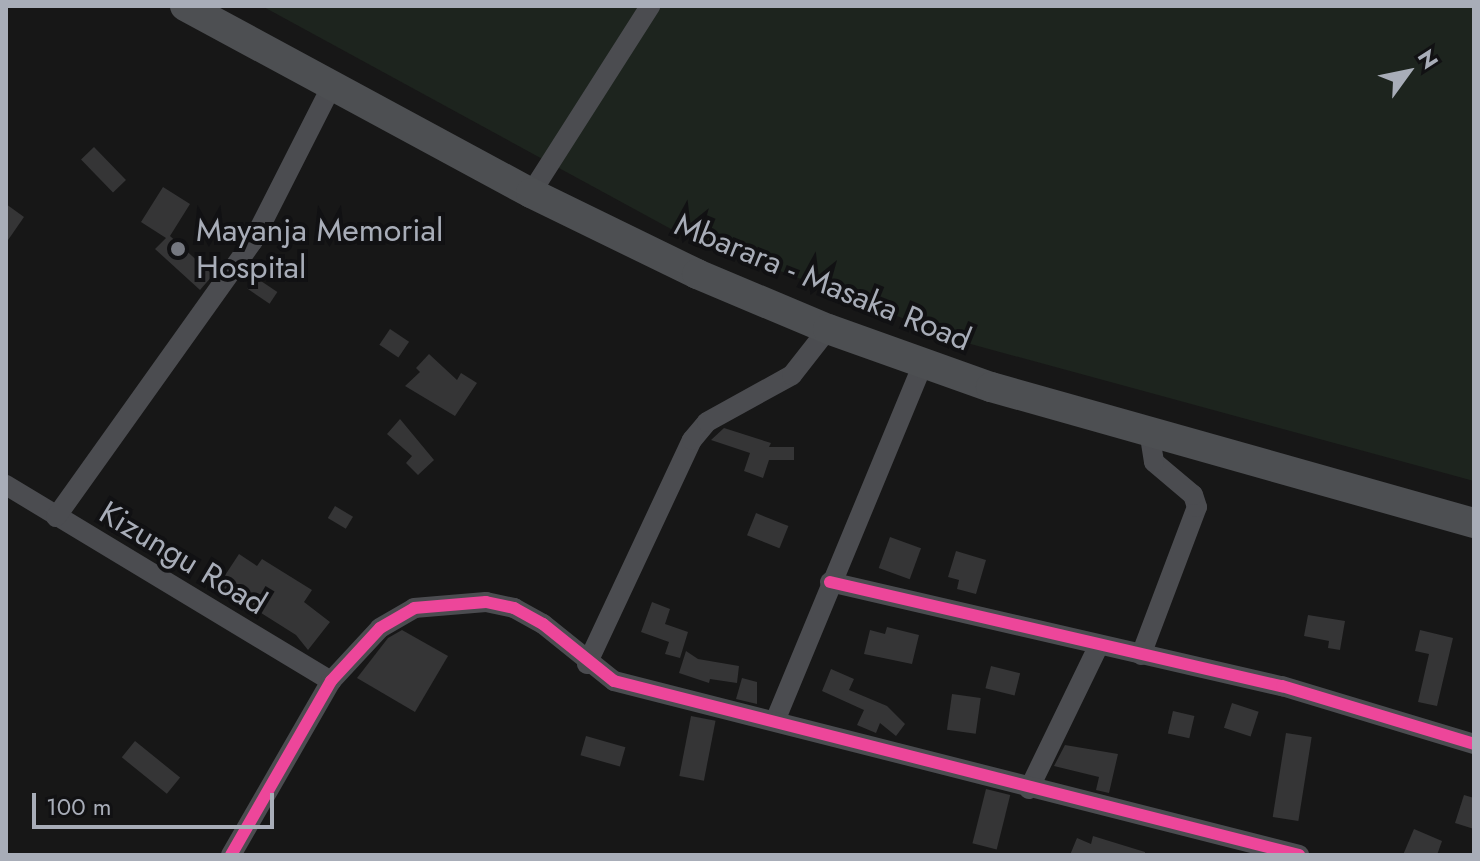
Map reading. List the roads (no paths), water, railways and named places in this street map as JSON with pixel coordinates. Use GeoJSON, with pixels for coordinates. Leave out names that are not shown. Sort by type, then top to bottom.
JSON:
{"type":"FeatureCollection","features":[{"type":"Feature","properties":{"kind":"main road","name":"Mbarara - Masaka Road"},"geometry":{"type":"LineString","coordinates":[[185,6],[531,193],[697,274],[828,329],[922,366],[1474,523]]}},
{"type":"Feature","properties":{"kind":"street"},"geometry":{"type":"LineString","coordinates":[[531,193],[650,6]]}},
{"type":"Feature","properties":{"kind":"street"},"geometry":{"type":"LineString","coordinates":[[56,517],[253,241],[332,85]]}},
{"type":"Feature","properties":{"kind":"street"},"geometry":{"type":"LineString","coordinates":[[587,664],[692,440],[707,422],[792,375],[828,329]]}},
{"type":"Feature","properties":{"kind":"street"},"geometry":{"type":"LineString","coordinates":[[775,721],[922,366]]}},
{"type":"Feature","properties":{"kind":"street"},"geometry":{"type":"LineString","coordinates":[[1141,655],[1197,507],[1193,495],[1154,462],[1149,431]]}},
{"type":"Feature","properties":{"kind":"street","name":"Kizungu Road"},"geometry":{"type":"LineString","coordinates":[[6,485],[331,681]]}},
{"type":"Feature","properties":{"kind":"street"},"geometry":{"type":"LineString","coordinates":[[830,582],[1098,647],[1282,686],[1474,744]]}},
{"type":"Feature","properties":{"kind":"street"},"geometry":{"type":"LineString","coordinates":[[231,855],[331,681],[393,616],[451,603],[514,608],[543,624],[587,664],[614,681],[1029,789],[1299,855]]}},
{"type":"Feature","properties":{"kind":"street"},"geometry":{"type":"LineString","coordinates":[[1029,789],[1098,647]]}},
{"type":"Feature","properties":{"kind":"place","name":"Mayanja Memorial Hospital"},"geometry":{"type":"Point","coordinates":[178,249]}}]}
